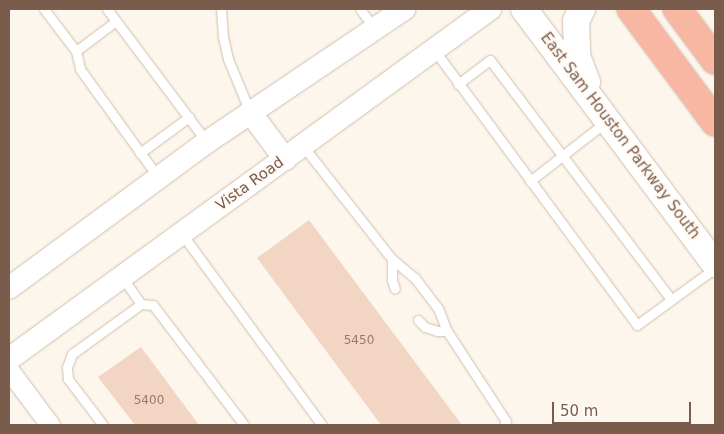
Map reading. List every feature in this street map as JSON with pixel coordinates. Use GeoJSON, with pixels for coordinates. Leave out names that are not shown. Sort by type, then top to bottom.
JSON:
{"type":"FeatureCollection","features":[{"type":"Feature","properties":{"kind":"highway"},"geometry":{"type":"LineString","coordinates":[[631,9],[715,122]]}},
{"type":"Feature","properties":{"kind":"highway"},"geometry":{"type":"LineString","coordinates":[[677,9],[710,52]]}},
{"type":"Feature","properties":{"kind":"main road","name":"East Sam Houston Parkway South"},"geometry":{"type":"LineString","coordinates":[[524,9],[715,264]]}},
{"type":"Feature","properties":{"kind":"main road"},"geometry":{"type":"LineString","coordinates":[[582,9],[576,21],[577,56],[593,99]]}},
{"type":"Feature","properties":{"kind":"street"},"geometry":{"type":"LineString","coordinates":[[9,288],[207,142],[404,9]]}},
{"type":"Feature","properties":{"kind":"street","name":"Vista Road"},"geometry":{"type":"LineString","coordinates":[[9,359],[285,159],[433,48],[490,9]]}},
{"type":"Feature","properties":{"kind":"street"},"geometry":{"type":"LineString","coordinates":[[250,112],[285,159]]}},
{"type":"Feature","properties":{"kind":"street"},"geometry":{"type":"LineString","coordinates":[[9,370],[50,425]]}},
{"type":"Feature","properties":{"kind":"lane"},"geometry":{"type":"LineString","coordinates":[[44,9],[76,51],[80,69],[158,178]]}},
{"type":"Feature","properties":{"kind":"lane"},"geometry":{"type":"LineString","coordinates":[[107,9],[207,142]]}},
{"type":"Feature","properties":{"kind":"lane"},"geometry":{"type":"LineString","coordinates":[[221,9],[223,37],[228,59],[250,112]]}},
{"type":"Feature","properties":{"kind":"lane"},"geometry":{"type":"LineString","coordinates":[[360,9],[375,29]]}},
{"type":"Feature","properties":{"kind":"lane"},"geometry":{"type":"LineString","coordinates":[[76,51],[116,21]]}},
{"type":"Feature","properties":{"kind":"lane"},"geometry":{"type":"LineString","coordinates":[[433,48],[637,325],[715,268]]}},
{"type":"Feature","properties":{"kind":"lane"},"geometry":{"type":"LineString","coordinates":[[458,84],[490,60],[671,299]]}},
{"type":"Feature","properties":{"kind":"lane"},"geometry":{"type":"LineString","coordinates":[[140,153],[189,117]]}},
{"type":"Feature","properties":{"kind":"lane"},"geometry":{"type":"LineString","coordinates":[[530,181],[608,120]]}},
{"type":"Feature","properties":{"kind":"lane"},"geometry":{"type":"LineString","coordinates":[[302,146],[392,259],[415,278],[438,308],[447,331],[506,421],[504,425]]}},
{"type":"Feature","properties":{"kind":"lane"},"geometry":{"type":"LineString","coordinates":[[182,234],[322,425]]}},
{"type":"Feature","properties":{"kind":"lane"},"geometry":{"type":"LineString","coordinates":[[392,259],[392,280],[396,289]]}},
{"type":"Feature","properties":{"kind":"lane"},"geometry":{"type":"LineString","coordinates":[[122,277],[141,304]]}},
{"type":"Feature","properties":{"kind":"lane"},"geometry":{"type":"LineString","coordinates":[[103,425],[68,379],[67,367],[72,354],[141,304],[153,305],[244,425]]}},
{"type":"Feature","properties":{"kind":"lane"},"geometry":{"type":"LineString","coordinates":[[418,320],[425,327],[437,331],[447,331]]}},
{"type":"Feature","properties":{"kind":"building"},"geometry":{"type":"Polygon","coordinates":[[[309,220],[462,425],[381,425],[257,258],[309,220]]]}},
{"type":"Feature","properties":{"kind":"building"},"geometry":{"type":"Polygon","coordinates":[[[141,347],[199,425],[135,425],[98,377],[141,347]]]}}]}
